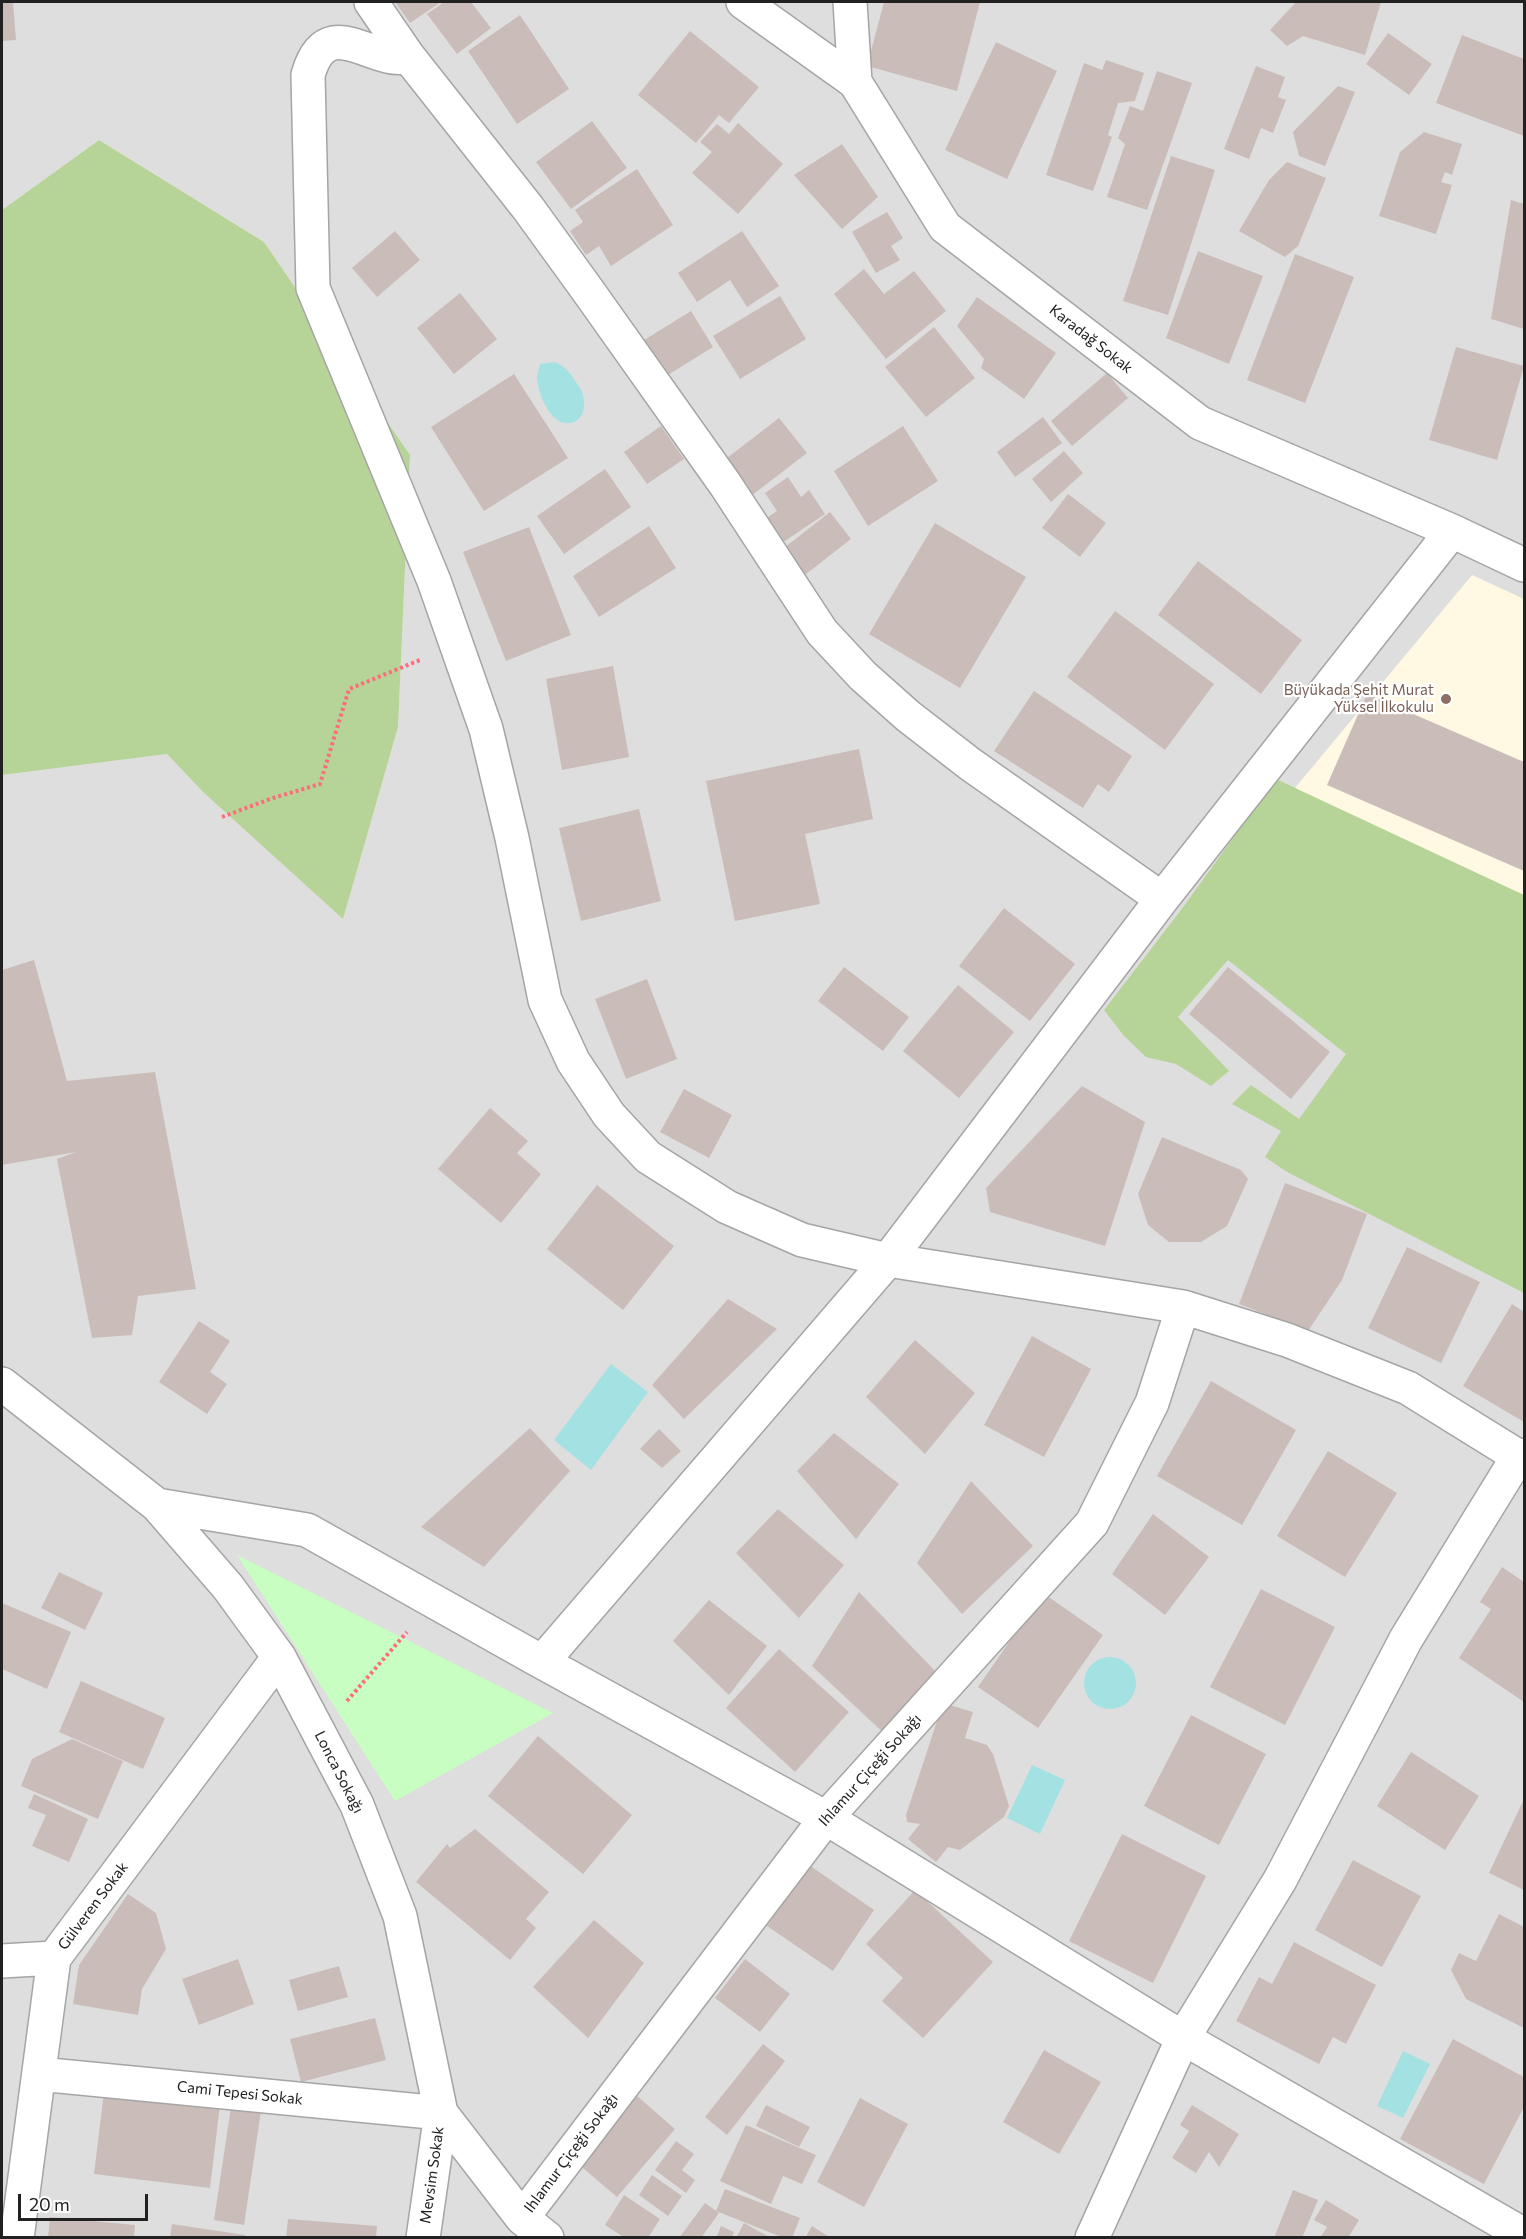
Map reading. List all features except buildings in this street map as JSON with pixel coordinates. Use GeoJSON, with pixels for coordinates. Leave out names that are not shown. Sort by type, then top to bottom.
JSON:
{"type":"FeatureCollection","features":[{"type":"Feature","properties":{"kind":"street"},"geometry":{"type":"LineString","coordinates":[[371,2],[408,56],[528,208],[586,288],[725,484],[822,632],[862,676],[908,716],[970,764],[1162,900]]}},
{"type":"Feature","properties":{"kind":"street","name":"Karadağ Sokak"},"geometry":{"type":"LineString","coordinates":[[743,2],[855,82],[945,227],[1200,423],[1452,531],[1524,565]]}},
{"type":"Feature","properties":{"kind":"street"},"geometry":{"type":"LineString","coordinates":[[850,2],[855,82]]}},
{"type":"Feature","properties":{"kind":"street"},"geometry":{"type":"LineString","coordinates":[[408,56],[394,58],[342,42],[324,48],[311,65],[308,75],[313,288],[425,559],[486,729],[512,838],[545,1000],[573,1061],[609,1115],[648,1157],[727,1207],[802,1240],[888,1260],[1183,1306],[1287,1340],[1408,1388],[1522,1457],[1406,1639],[1280,1880],[1183,2038],[1092,2238]]}},
{"type":"Feature","properties":{"kind":"street"},"geometry":{"type":"LineString","coordinates":[[542,1662],[888,1260],[1162,900],[1452,531]]}},
{"type":"Feature","properties":{"kind":"street","name":"Ihlamur Çiçeği Sokağı"},"geometry":{"type":"LineString","coordinates":[[534,2228],[826,1818],[1092,1522],[1152,1402],[1183,1306]]}},
{"type":"Feature","properties":{"kind":"street","name":"Lonca Sokağı"},"geometry":{"type":"LineString","coordinates":[[2,1384],[156,1505],[228,1587],[279,1657],[357,1805],[400,1916],[441,2113],[534,2228]]}},
{"type":"Feature","properties":{"kind":"street"},"geometry":{"type":"LineString","coordinates":[[156,1505],[308,1530],[826,1818],[1183,2038],[1524,2235]]}},
{"type":"Feature","properties":{"kind":"street","name":"Gülveren Sokak"},"geometry":{"type":"LineString","coordinates":[[17,2238],[12,2196],[39,2074],[54,1958],[279,1657]]}},
{"type":"Feature","properties":{"kind":"street"},"geometry":{"type":"LineString","coordinates":[[2,1961],[54,1958]]}},
{"type":"Feature","properties":{"kind":"street","name":"Cami Tepesi Sokak"},"geometry":{"type":"LineString","coordinates":[[39,2074],[441,2113]]}},
{"type":"Feature","properties":{"kind":"street","name":"Mevsim Sokak"},"geometry":{"type":"LineString","coordinates":[[423,2238],[441,2113]]}},
{"type":"Feature","properties":{"kind":"path"},"geometry":{"type":"LineString","coordinates":[[222,817],[320,784],[349,689],[457,645]]}},
{"type":"Feature","properties":{"kind":"path"},"geometry":{"type":"LineString","coordinates":[[319,1733],[433,1601]]}},
{"type":"Feature","properties":{"kind":"shaded area"},"geometry":{"type":"Polygon","coordinates":[[[2,2],[1524,2],[1524,2237],[2,2237],[2,775],[167,754],[203,792],[343,918],[398,727],[410,455],[264,242],[99,140],[2,210],[2,2]]]}},
{"type":"Feature","properties":{"kind":"shaded area","name":"Büyükada Şehit Murat Yüksel İlkokulu"},"geometry":{"type":"Polygon","coordinates":[[[1472,575],[1524,599],[1524,912],[1285,800],[1472,575]]]}},
{"type":"Feature","properties":{"kind":"green space"},"geometry":{"type":"Polygon","coordinates":[[[99,140],[264,242],[410,455],[398,727],[343,919],[203,792],[167,754],[2,775],[2,210],[99,140]]]}},
{"type":"Feature","properties":{"kind":"green space"},"geometry":{"type":"Polygon","coordinates":[[[1276,779],[1524,895],[1524,1293],[1287,1172],[1265,1157],[1281,1131],[1232,1104],[1251,1085],[1299,1119],[1346,1054],[1228,960],[1178,1017],[1229,1071],[1211,1086],[1176,1064],[1146,1057],[1124,1036],[1104,1010],[1181,910],[1276,779]]]}},
{"type":"Feature","properties":{"kind":"green space"},"geometry":{"type":"Polygon","coordinates":[[[237,1555],[553,1713],[395,1801],[237,1555]]]}},
{"type":"Feature","properties":{"kind":"water"},"geometry":{"type":"Polygon","coordinates":[[[555,362],[564,367],[583,395],[582,414],[574,422],[561,422],[551,415],[539,390],[537,378],[540,364],[555,362]]]}},
{"type":"Feature","properties":{"kind":"water"},"geometry":{"type":"Polygon","coordinates":[[[611,1364],[648,1392],[591,1470],[554,1440],[611,1364]]]}},
{"type":"Feature","properties":{"kind":"water"},"geometry":{"type":"Polygon","coordinates":[[[1110,1657],[1120,1659],[1128,1665],[1134,1673],[1136,1683],[1134,1693],[1128,1701],[1120,1707],[1110,1709],[1100,1707],[1092,1701],[1086,1693],[1084,1683],[1086,1673],[1092,1665],[1100,1659],[1110,1657]]]}},
{"type":"Feature","properties":{"kind":"water"},"geometry":{"type":"Polygon","coordinates":[[[1032,1765],[1065,1780],[1040,1834],[1007,1818],[1032,1765]]]}},
{"type":"Feature","properties":{"kind":"water"},"geometry":{"type":"Polygon","coordinates":[[[1403,2051],[1430,2064],[1403,2118],[1377,2106],[1403,2051]]]}},
{"type":"Feature","properties":{"kind":"place","name":"Büyükada Şehit Murat Yüksel İlkokulu"},"geometry":{"type":"Point","coordinates":[1446,699]}}]}
